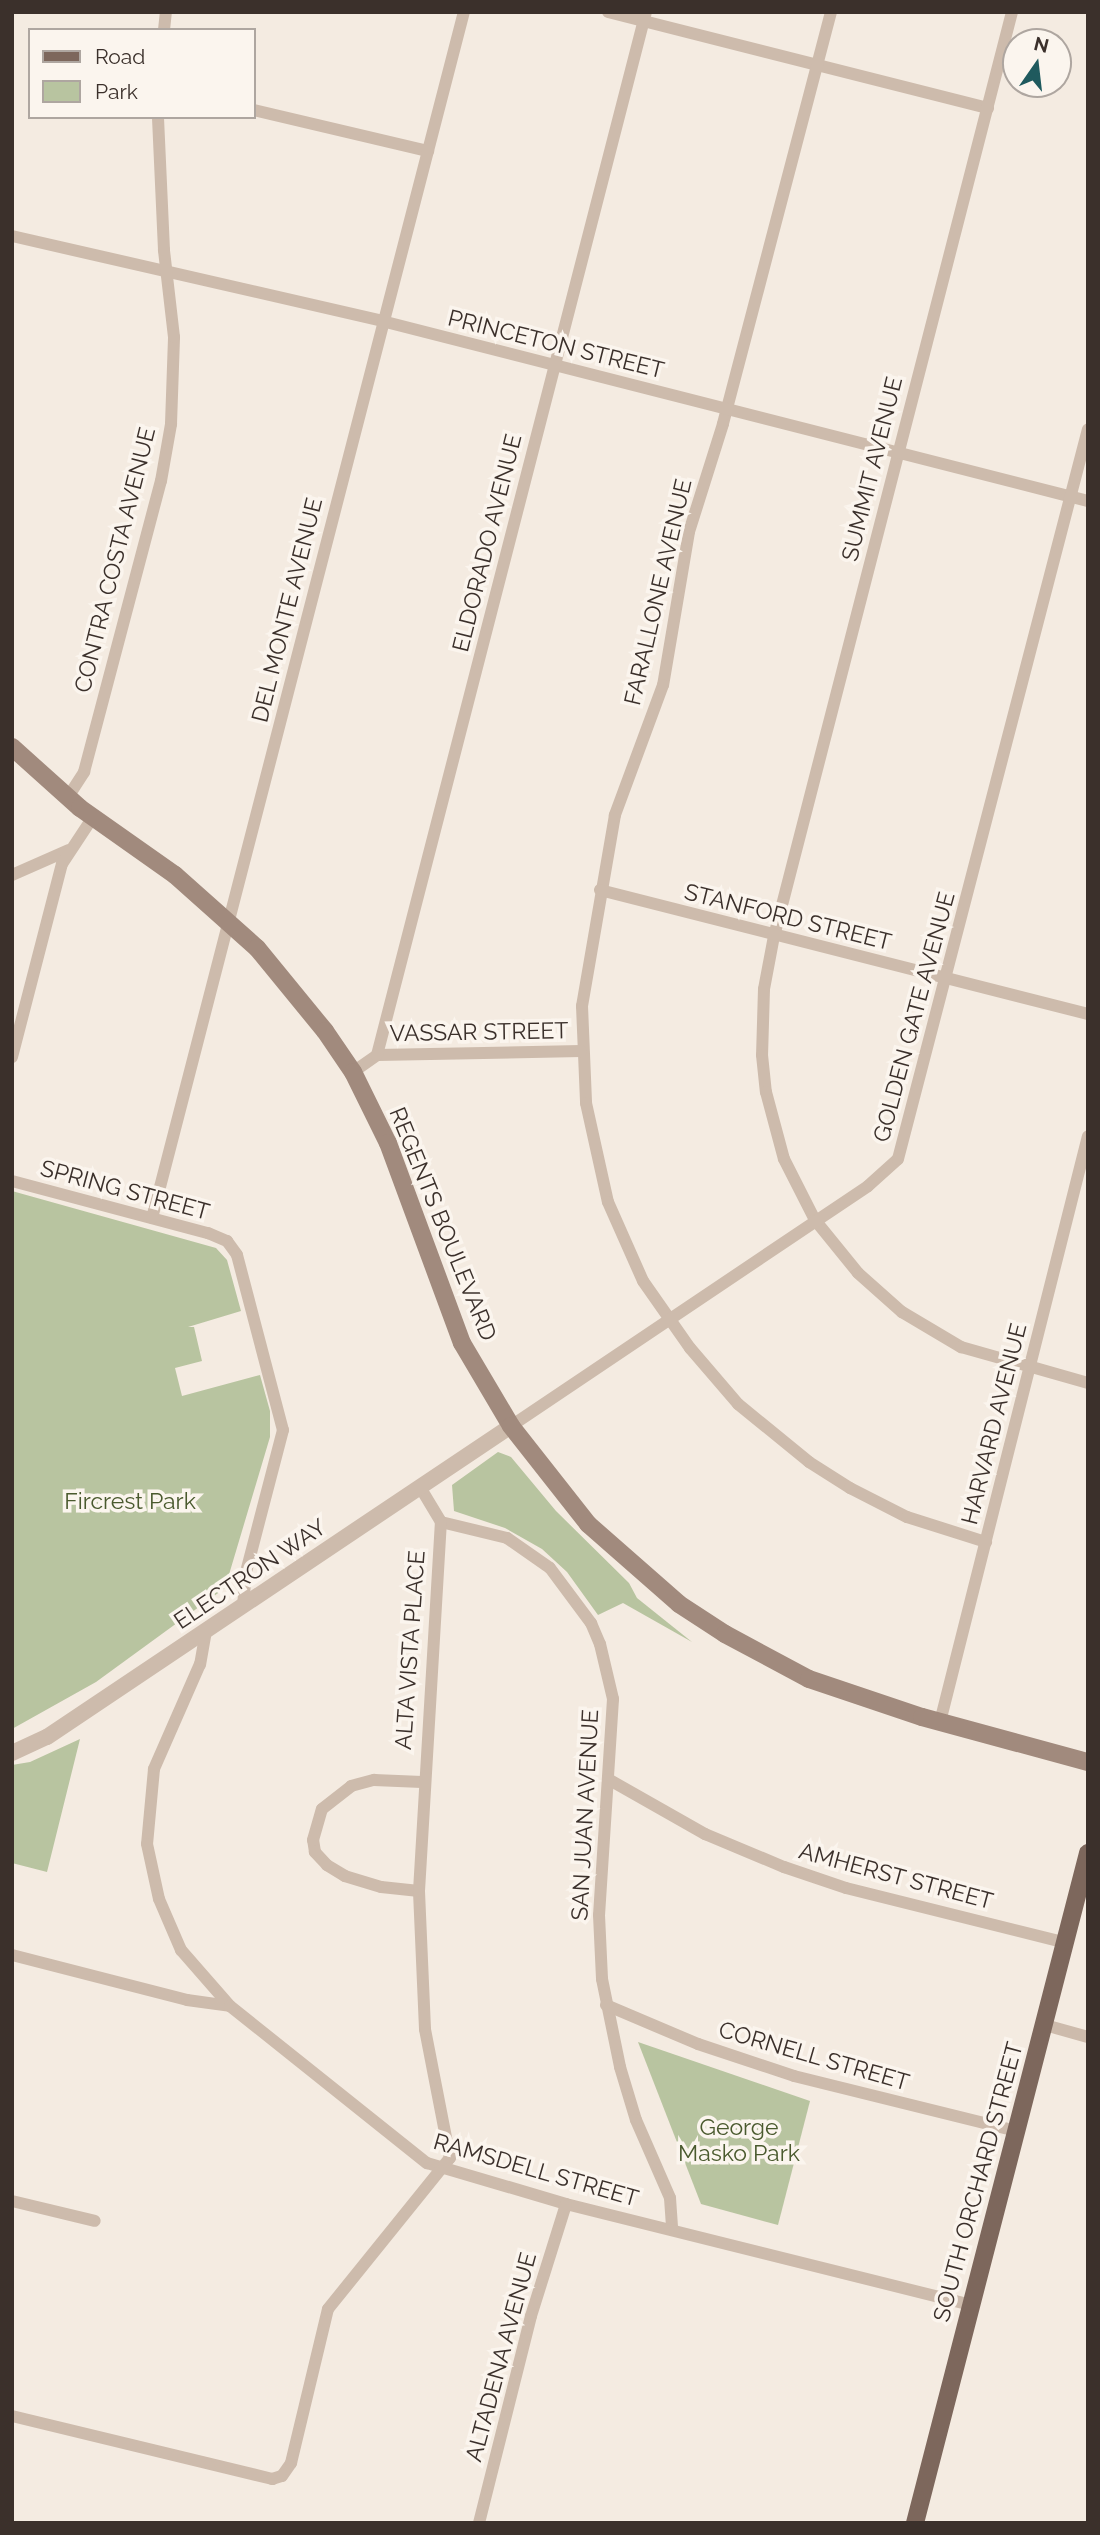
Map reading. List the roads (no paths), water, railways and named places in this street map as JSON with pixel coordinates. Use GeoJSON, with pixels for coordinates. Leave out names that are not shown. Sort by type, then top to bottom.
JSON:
{"type":"FeatureCollection","features":[{"type":"Feature","properties":{"kind":"main road","name":"REGENTS BOULEVARD"},"geometry":{"type":"LineString","coordinates":[[12,747],[93,817],[175,875],[229,923],[294,989],[352,1072],[406,1185],[462,1343],[511,1426],[588,1524],[679,1604],[725,1634],[809,1679],[940,1722],[1088,1762]]}},
{"type":"Feature","properties":{"kind":"main road","name":"SOUTH ORCHARD STREET"},"geometry":{"type":"LineString","coordinates":[[915,2523],[1088,1853]]}},
{"type":"Feature","properties":{"kind":"street","name":"DEL MONTE AVENUE"},"geometry":{"type":"LineString","coordinates":[[152,1218],[464,12]]}},
{"type":"Feature","properties":{"kind":"street"},"geometry":{"type":"LineString","coordinates":[[608,12],[645,16],[818,66],[988,108]]}},
{"type":"Feature","properties":{"kind":"street","name":"FARALLONE AVENUE"},"geometry":{"type":"LineString","coordinates":[[831,12],[726,408],[689,532],[663,685],[615,815],[589,951],[581,1051],[592,1143],[608,1202],[643,1281],[667,1319],[738,1404],[809,1462],[906,1517],[986,1542]]}},
{"type":"Feature","properties":{"kind":"street","name":"SUMMIT AVENUE"},"geometry":{"type":"LineString","coordinates":[[1012,12],[774,936],[762,1030],[766,1092],[784,1159],[815,1220],[858,1273],[902,1312],[961,1347],[1028,1369],[1088,1383]]}},
{"type":"Feature","properties":{"kind":"street","name":"ELDORADO AVENUE"},"geometry":{"type":"LineString","coordinates":[[377,1055],[645,16]]}},
{"type":"Feature","properties":{"kind":"street"},"geometry":{"type":"LineString","coordinates":[[256,110],[428,150]]}},
{"type":"Feature","properties":{"kind":"street","name":"CONTRA COSTA AVENUE"},"geometry":{"type":"LineString","coordinates":[[68,797],[84,772],[165,462],[174,366],[158,119]]}},
{"type":"Feature","properties":{"kind":"street","name":"PRINCETON STREET"},"geometry":{"type":"LineString","coordinates":[[12,236],[382,321],[1088,502]]}},
{"type":"Feature","properties":{"kind":"street","name":"GOLDEN GATE AVENUE"},"geometry":{"type":"LineString","coordinates":[[511,1426],[886,1173],[898,1159],[1088,429]]}},
{"type":"Feature","properties":{"kind":"street"},"geometry":{"type":"LineString","coordinates":[[12,1057],[62,864],[93,817]]}},
{"type":"Feature","properties":{"kind":"street"},"geometry":{"type":"LineString","coordinates":[[12,875],[70,850]]}},
{"type":"Feature","properties":{"kind":"street","name":"STANFORD STREET"},"geometry":{"type":"LineString","coordinates":[[600,890],[1088,1014]]}},
{"type":"Feature","properties":{"kind":"street","name":"VASSAR STREET"},"geometry":{"type":"LineString","coordinates":[[377,1055],[581,1051]]}},
{"type":"Feature","properties":{"kind":"street"},"geometry":{"type":"LineString","coordinates":[[352,1072],[377,1055]]}},
{"type":"Feature","properties":{"kind":"street","name":"HARVARD AVENUE"},"geometry":{"type":"LineString","coordinates":[[940,1722],[1088,1136]]}},
{"type":"Feature","properties":{"kind":"street","name":"SPRING STREET"},"geometry":{"type":"LineString","coordinates":[[12,1181],[208,1233],[233,1247],[245,1276],[284,1430],[246,1572],[243,1604]]}},
{"type":"Feature","properties":{"kind":"street","name":"ELECTRON WAY"},"geometry":{"type":"LineString","coordinates":[[12,1753],[47,1737],[511,1426]]}},
{"type":"Feature","properties":{"kind":"street"},"geometry":{"type":"LineString","coordinates":[[420,1487],[441,1522]]}},
{"type":"Feature","properties":{"kind":"street","name":"SAN JUAN AVENUE"},"geometry":{"type":"LineString","coordinates":[[441,1522],[507,1538],[532,1553],[567,1588],[591,1623],[606,1662],[613,1699],[598,1915],[606,2005],[636,2120],[670,2198],[673,2230]]}},
{"type":"Feature","properties":{"kind":"street","name":"ALTA VISTA PLACE"},"geometry":{"type":"LineString","coordinates":[[441,1522],[422,1782],[419,1891],[425,2029],[451,2147],[444,2168]]}},
{"type":"Feature","properties":{"kind":"street","name":"RAMSDELL STREET"},"geometry":{"type":"LineString","coordinates":[[206,1632],[200,1664],[154,1769],[147,1844],[159,1899],[181,1950],[230,2006],[418,2158],[566,2204],[971,2305]]}},
{"type":"Feature","properties":{"kind":"street","name":"AMHERST STREET"},"geometry":{"type":"LineString","coordinates":[[608,1779],[705,1834],[783,1867],[846,1888],[1066,1943]]}},
{"type":"Feature","properties":{"kind":"street","name":"ALTA VISTA PLACE"},"geometry":{"type":"LineString","coordinates":[[419,1891],[381,1887],[345,1876],[321,1858],[313,1840],[322,1809],[351,1786],[374,1780],[422,1782]]}},
{"type":"Feature","properties":{"kind":"street"},"geometry":{"type":"LineString","coordinates":[[12,1955],[187,2000],[230,2006]]}},
{"type":"Feature","properties":{"kind":"street","name":"CORNELL STREET"},"geometry":{"type":"LineString","coordinates":[[606,2005],[783,2073],[1017,2131]]}},
{"type":"Feature","properties":{"kind":"street"},"geometry":{"type":"LineString","coordinates":[[1045,2025],[1088,2037]]}},
{"type":"Feature","properties":{"kind":"street"},"geometry":{"type":"LineString","coordinates":[[12,2416],[280,2477],[291,2463],[320,2334],[333,2299],[444,2168]]}},
{"type":"Feature","properties":{"kind":"street"},"geometry":{"type":"LineString","coordinates":[[12,2201],[95,2221]]}},
{"type":"Feature","properties":{"kind":"street","name":"ALTADENA AVENUE"},"geometry":{"type":"LineString","coordinates":[[479,2523],[531,2316],[566,2204]]}},
{"type":"Feature","properties":{"kind":"park label","name":"Fircrest Park"},"geometry":{"type":"Point","coordinates":[130,1501]}},
{"type":"Feature","properties":{"kind":"park label","name":"George Masko Park"},"geometry":{"type":"Point","coordinates":[739,2140]}}]}
